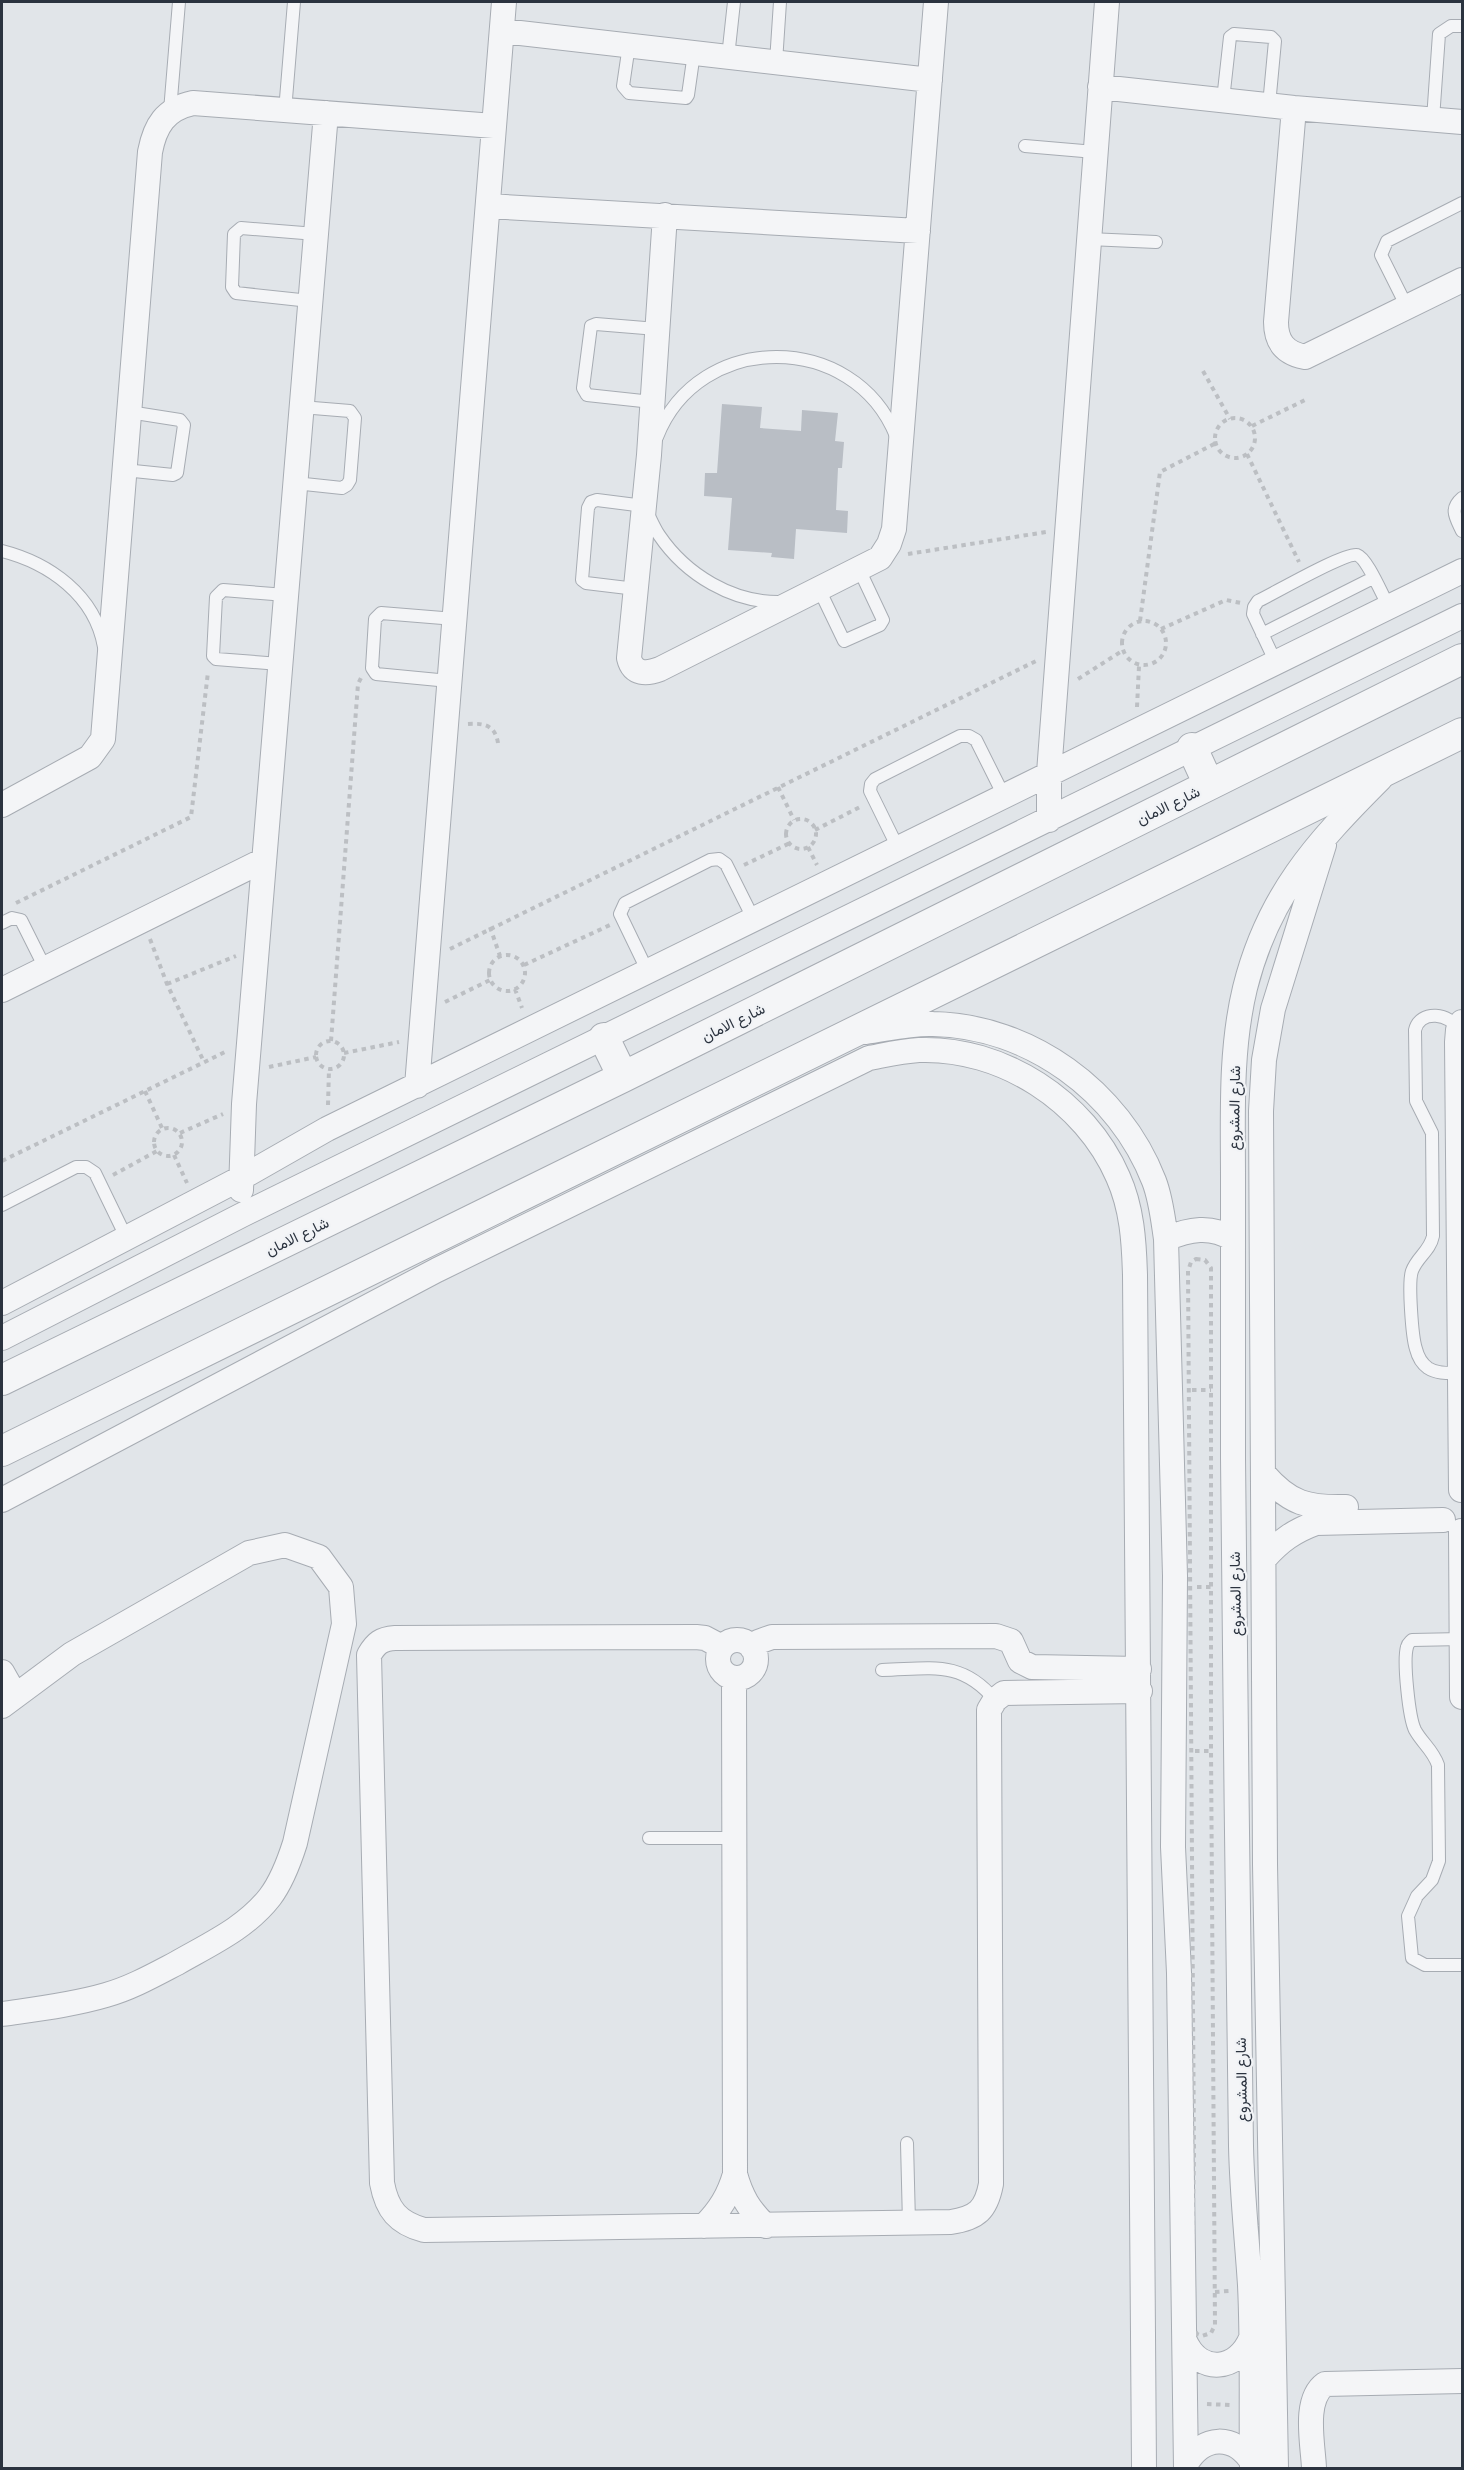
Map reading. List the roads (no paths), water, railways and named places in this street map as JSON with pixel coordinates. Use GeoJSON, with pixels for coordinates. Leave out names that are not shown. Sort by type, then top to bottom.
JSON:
{"type":"FeatureCollection","features":[{"type":"Feature","properties":{"kind":"street"},"geometry":{"type":"LineString","coordinates":[[417,1086],[504,2]]}},
{"type":"Feature","properties":{"kind":"street"},"geometry":{"type":"LineString","coordinates":[[665,215],[650,455],[629,658],[634,668],[644,673],[660,669],[869,564],[889,544],[894,529],[936,2]]}},
{"type":"Feature","properties":{"kind":"street"},"geometry":{"type":"LineString","coordinates":[[1049,820],[1049,773],[1107,2]]}},
{"type":"Feature","properties":{"kind":"street"},"geometry":{"type":"LineString","coordinates":[[502,31],[930,80]]}},
{"type":"Feature","properties":{"kind":"street"},"geometry":{"type":"LineString","coordinates":[[1100,87],[1294,108],[1462,122]]}},
{"type":"Feature","properties":{"kind":"street"},"geometry":{"type":"LineString","coordinates":[[4,803],[90,757],[98,749],[103,739],[150,152],[153,135],[161,120],[170,111],[193,103],[494,126]]}},
{"type":"Feature","properties":{"kind":"street"},"geometry":{"type":"LineString","coordinates":[[1294,108],[1276,321],[1280,341],[1286,349],[1305,357],[1462,280]]}},
{"type":"Feature","properties":{"kind":"street"},"geometry":{"type":"LineString","coordinates":[[242,1215],[244,1104],[326,113]]}},
{"type":"Feature","properties":{"kind":"street"},"geometry":{"type":"LineString","coordinates":[[488,206],[918,231]]}},
{"type":"Feature","properties":{"kind":"street"},"geometry":{"type":"LineString","coordinates":[[2,1302],[241,1178],[327,1129],[1462,571]]}},
{"type":"Feature","properties":{"kind":"street"},"geometry":{"type":"LineString","coordinates":[[2,1338],[242,1215],[1462,616]]}},
{"type":"Feature","properties":{"kind":"street","name":"شارع الامان"},"geometry":{"type":"LineString","coordinates":[[2,1380],[622,1077],[1462,659]]}},
{"type":"Feature","properties":{"kind":"street"},"geometry":{"type":"LineString","coordinates":[[2,1451],[1462,733]]}},
{"type":"Feature","properties":{"kind":"street"},"geometry":{"type":"LineString","coordinates":[[1192,747],[1209,785]]}},
{"type":"Feature","properties":{"kind":"street","name":"شارع المشروع"},"geometry":{"type":"LineString","coordinates":[[1252,2465],[1251,2338],[1242,2152],[1235,1587],[1225,1385],[1233,1239],[1234,1078],[1237,1033],[1245,988],[1258,945],[1277,904],[1301,865],[1329,830],[1390,768]]}},
{"type":"Feature","properties":{"kind":"street"},"geometry":{"type":"LineString","coordinates":[[1276,2469],[1265,1864],[1261,1112],[1264,1060],[1273,1010],[1329,830]]}},
{"type":"Feature","properties":{"kind":"street"},"geometry":{"type":"LineString","coordinates":[[2,990],[264,860]]}},
{"type":"Feature","properties":{"kind":"street"},"geometry":{"type":"LineString","coordinates":[[852,1034],[931,1023],[957,1026],[1007,1037],[1061,1064],[1088,1086],[1129,1132],[1155,1183],[1162,1210],[1179,1390],[1183,1751],[1173,1847],[1185,1972],[1188,2154],[1185,2341],[1186,2466]]}},
{"type":"Feature","properties":{"kind":"street"},"geometry":{"type":"LineString","coordinates":[[1460,1026],[1459,1373],[1462,1490],[1445,1497],[1452,1522],[1462,1639],[1462,1697]]}},
{"type":"Feature","properties":{"kind":"street"},"geometry":{"type":"LineString","coordinates":[[604,1038],[622,1077]]}},
{"type":"Feature","properties":{"kind":"street"},"geometry":{"type":"LineString","coordinates":[[2,1500],[437,1270],[869,1058],[919,1050],[969,1055],[1016,1071],[1059,1098],[1093,1134],[1118,1177],[1133,1225],[1139,1680],[1144,2469]]}},
{"type":"Feature","properties":{"kind":"street"},"geometry":{"type":"LineString","coordinates":[[1166,1239],[1184,1232],[1203,1230],[1221,1232],[1233,1239]]}},
{"type":"Feature","properties":{"kind":"street"},"geometry":{"type":"LineString","coordinates":[[1225,1385],[1262,1374]]}},
{"type":"Feature","properties":{"kind":"street"},"geometry":{"type":"LineString","coordinates":[[1264,1474],[1278,1490],[1295,1502],[1316,1507],[1452,1522]]}},
{"type":"Feature","properties":{"kind":"street"},"geometry":{"type":"LineString","coordinates":[[1265,1558],[1278,1542],[1296,1530],[1316,1523],[1452,1522]]}},
{"type":"Feature","properties":{"kind":"street"},"geometry":{"type":"LineString","coordinates":[[2,1672],[8,1701],[72,1654],[249,1553],[285,1545],[319,1557],[341,1587],[344,1624],[295,1843],[285,1871],[271,1897],[250,1919],[226,1936],[136,1984],[108,1995],[79,2002],[2,2014]]}},
{"type":"Feature","properties":{"kind":"street"},"geometry":{"type":"LineString","coordinates":[[1138,1579],[1180,1583]]}},
{"type":"Feature","properties":{"kind":"street"},"geometry":{"type":"LineString","coordinates":[[752,1648],[758,1642],[772,1637],[996,1636],[1011,1641],[1020,1661],[1032,1667],[1139,1680]]}},
{"type":"Feature","properties":{"kind":"street"},"geometry":{"type":"LineString","coordinates":[[722,1647],[705,1638],[696,1637],[395,1638],[384,1639],[375,1645],[369,1655],[382,2160],[385,2200],[394,2215],[408,2225],[424,2230],[909,2223],[966,2220],[980,2212],[988,2199],[991,2184],[989,1710],[995,1700],[1004,1693],[1139,1680]]}},
{"type":"Feature","properties":{"kind":"street"},"geometry":{"type":"LineString","coordinates":[[729,1641],[746,1642],[752,1648],[756,1656],[751,1673],[734,1679],[726,1676],[720,1670],[717,1662],[722,1647],[729,1641]]}},
{"type":"Feature","properties":{"kind":"street"},"geometry":{"type":"LineString","coordinates":[[734,1679],[735,2174],[740,2193],[751,2211],[766,2226]]}},
{"type":"Feature","properties":{"kind":"street"},"geometry":{"type":"LineString","coordinates":[[1140,1847],[1173,1847]]}},
{"type":"Feature","properties":{"kind":"street"},"geometry":{"type":"LineString","coordinates":[[704,2226],[719,2211],[729,2193],[735,2174]]}},
{"type":"Feature","properties":{"kind":"street"},"geometry":{"type":"LineString","coordinates":[[1185,2341],[1189,2349],[1202,2361],[1220,2365],[1236,2359],[1243,2353],[1251,2338]]}},
{"type":"Feature","properties":{"kind":"street"},"geometry":{"type":"LineString","coordinates":[[1314,2469],[1311,2403],[1319,2388],[1324,2384],[1462,2381]]}},
{"type":"Feature","properties":{"kind":"street"},"geometry":{"type":"LineString","coordinates":[[1186,2466],[1198,2448],[1217,2442],[1234,2445],[1241,2449],[1252,2465]]}},
{"type":"Feature","properties":{"kind":"lane"},"geometry":{"type":"LineString","coordinates":[[170,111],[179,2]]}},
{"type":"Feature","properties":{"kind":"lane"},"geometry":{"type":"LineString","coordinates":[[285,111],[294,2]]}},
{"type":"Feature","properties":{"kind":"lane"},"geometry":{"type":"LineString","coordinates":[[728,57],[734,2]]}},
{"type":"Feature","properties":{"kind":"lane"},"geometry":{"type":"LineString","coordinates":[[776,62],[780,2]]}},
{"type":"Feature","properties":{"kind":"lane"},"geometry":{"type":"LineString","coordinates":[[1433,119],[1439,34],[1451,26],[1462,26]]}},
{"type":"Feature","properties":{"kind":"lane"},"geometry":{"type":"LineString","coordinates":[[1223,100],[1230,37],[1234,34],[1271,37],[1275,41],[1269,105]]}},
{"type":"Feature","properties":{"kind":"lane"},"geometry":{"type":"LineString","coordinates":[[629,45],[623,86],[629,93],[686,98],[694,53]]}},
{"type":"Feature","properties":{"kind":"lane"},"geometry":{"type":"LineString","coordinates":[[1025,146],[1095,152]]}},
{"type":"Feature","properties":{"kind":"lane"},"geometry":{"type":"LineString","coordinates":[[1407,307],[1381,255],[1382,247],[1387,241],[1462,203]]}},
{"type":"Feature","properties":{"kind":"lane"},"geometry":{"type":"LineString","coordinates":[[310,301],[236,293],[232,287],[234,234],[241,228],[316,234]]}},
{"type":"Feature","properties":{"kind":"lane"},"geometry":{"type":"LineString","coordinates":[[1089,239],[1156,242]]}},
{"type":"Feature","properties":{"kind":"lane"},"geometry":{"type":"LineString","coordinates":[[652,402],[587,395],[583,388],[591,326],[596,324],[657,329]]}},
{"type":"Feature","properties":{"kind":"lane"},"geometry":{"type":"LineString","coordinates":[[650,455],[661,426],[678,401],[701,381],[728,366],[758,357],[798,358],[818,363],[846,375],[870,394],[889,418],[900,446]]}},
{"type":"Feature","properties":{"kind":"lane"},"geometry":{"type":"LineString","coordinates":[[296,483],[342,488],[350,480],[354,428],[354,418],[350,411],[302,407]]}},
{"type":"Feature","properties":{"kind":"lane"},"geometry":{"type":"LineString","coordinates":[[124,470],[173,475],[177,473],[184,425],[180,420],[129,412]]}},
{"type":"Feature","properties":{"kind":"lane"},"geometry":{"type":"LineString","coordinates":[[1462,498],[1455,506],[1453,513],[1462,531]]}},
{"type":"Feature","properties":{"kind":"lane"},"geometry":{"type":"LineString","coordinates":[[636,589],[586,583],[582,580],[588,508],[591,502],[597,500],[644,506],[658,534],[679,559],[704,580],[733,594],[764,602],[794,601]]}},
{"type":"Feature","properties":{"kind":"lane"},"geometry":{"type":"LineString","coordinates":[[2,551],[25,557],[52,570],[74,590],[92,614],[103,641],[109,670]]}},
{"type":"Feature","properties":{"kind":"lane"},"geometry":{"type":"LineString","coordinates":[[1276,663],[1253,614],[1254,607],[1258,602],[1305,576],[1348,556],[1357,555],[1364,561],[1389,607]]}},
{"type":"Feature","properties":{"kind":"lane"},"geometry":{"type":"LineString","coordinates":[[819,589],[844,641],[880,625],[883,620],[869,564]]}},
{"type":"Feature","properties":{"kind":"lane"},"geometry":{"type":"LineString","coordinates":[[1262,634],[1373,578]]}},
{"type":"Feature","properties":{"kind":"lane"},"geometry":{"type":"LineString","coordinates":[[280,664],[216,659],[213,656],[216,597],[223,590],[286,595]]}},
{"type":"Feature","properties":{"kind":"lane"},"geometry":{"type":"LineString","coordinates":[[449,681],[373,672],[375,619],[381,613],[455,619]]}},
{"type":"Feature","properties":{"kind":"lane"},"geometry":{"type":"LineString","coordinates":[[898,848],[870,791],[871,784],[875,779],[960,736],[969,736],[976,740],[1004,796]]}},
{"type":"Feature","properties":{"kind":"lane"},"geometry":{"type":"LineString","coordinates":[[648,972],[620,914],[625,903],[710,860],[718,859],[726,864],[754,920]]}},
{"type":"Feature","properties":{"kind":"lane"},"geometry":{"type":"LineString","coordinates":[[7,920],[21,920],[45,968]]}},
{"type":"Feature","properties":{"kind":"lane"},"geometry":{"type":"LineString","coordinates":[[1459,1373],[1442,1373],[1429,1369],[1419,1360],[1415,1348],[1410,1279],[1416,1262],[1428,1250],[1433,1236],[1432,1133],[1416,1101],[1416,1023],[1422,1019],[1446,1016],[1460,1026]]}},
{"type":"Feature","properties":{"kind":"lane"},"geometry":{"type":"LineString","coordinates":[[2,1205],[76,1167],[86,1167],[94,1173],[126,1237]]}},
{"type":"Feature","properties":{"kind":"lane"},"geometry":{"type":"LineString","coordinates":[[1462,1639],[1412,1640],[1406,1650],[1409,1712],[1412,1723],[1416,1733],[1435,1756],[1438,1764],[1439,1861],[1432,1880],[1411,1905],[1408,1916],[1410,1950],[1412,1958],[1425,1965],[1462,1965]]}},
{"type":"Feature","properties":{"kind":"lane"},"geometry":{"type":"LineString","coordinates":[[882,1670],[941,1669],[962,1672],[981,1683],[995,1700]]}},
{"type":"Feature","properties":{"kind":"lane"},"geometry":{"type":"LineString","coordinates":[[649,1838],[735,1838]]}},
{"type":"Feature","properties":{"kind":"lane"},"geometry":{"type":"LineString","coordinates":[[908,2143],[909,2223]]}}]}
